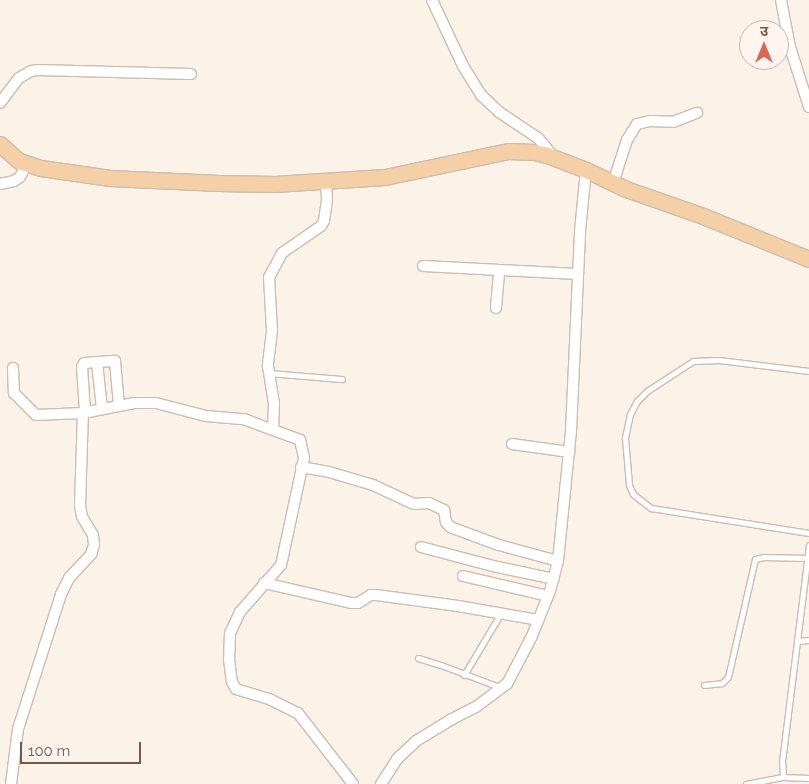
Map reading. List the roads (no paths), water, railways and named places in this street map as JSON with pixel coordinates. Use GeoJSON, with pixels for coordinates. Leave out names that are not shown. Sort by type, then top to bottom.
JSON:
{"type":"FeatureCollection","features":[{"type":"Feature","properties":{"kind":"main road"},"geometry":{"type":"LineString","coordinates":[[0,144],[12,156],[27,164],[110,178],[275,184],[385,177],[508,151],[528,152],[555,158],[613,183],[809,258]]}},
{"type":"Feature","properties":{"kind":"street"},"geometry":{"type":"LineString","coordinates":[[432,0],[463,66],[481,96],[499,112],[538,138],[555,158]]}},
{"type":"Feature","properties":{"kind":"street"},"geometry":{"type":"LineString","coordinates":[[781,0],[790,47],[802,91],[809,107]]}},
{"type":"Feature","properties":{"kind":"street"},"geometry":{"type":"LineString","coordinates":[[0,103],[19,78],[31,71],[191,74]]}},
{"type":"Feature","properties":{"kind":"street"},"geometry":{"type":"LineString","coordinates":[[613,183],[627,140],[637,124],[650,121],[673,122],[697,113]]}},
{"type":"Feature","properties":{"kind":"street"},"geometry":{"type":"LineString","coordinates":[[0,184],[14,181],[20,177],[27,164]]}},
{"type":"Feature","properties":{"kind":"street"},"geometry":{"type":"LineString","coordinates":[[381,784],[397,759],[416,741],[476,707],[503,688],[514,672],[538,620],[554,579],[558,561],[569,452],[578,274],[586,170]]}},
{"type":"Feature","properties":{"kind":"street"},"geometry":{"type":"LineString","coordinates":[[273,430],[274,403],[268,373],[268,356],[272,331],[269,285],[272,269],[282,253],[321,226],[324,221],[327,200],[326,180]]}},
{"type":"Feature","properties":{"kind":"street"},"geometry":{"type":"LineString","coordinates":[[423,266],[578,274]]}},
{"type":"Feature","properties":{"kind":"street"},"geometry":{"type":"LineString","coordinates":[[496,308],[499,270]]}},
{"type":"Feature","properties":{"kind":"street"},"geometry":{"type":"LineString","coordinates":[[11,784],[18,729],[61,594],[69,578],[91,554],[94,545],[94,535],[82,517],[80,506],[84,413],[82,365],[112,360],[116,363],[119,406]]}},
{"type":"Feature","properties":{"kind":"street"},"geometry":{"type":"LineString","coordinates":[[97,362],[102,409]]}},
{"type":"Feature","properties":{"kind":"street"},"geometry":{"type":"LineString","coordinates":[[13,368],[14,393],[36,415],[84,413],[119,406],[156,403],[206,416],[244,419],[300,440],[304,450],[281,565],[240,612],[230,633],[229,659],[234,686],[242,692],[271,700],[298,713],[353,784]]}},
{"type":"Feature","properties":{"kind":"street"},"geometry":{"type":"LineString","coordinates":[[512,444],[569,452]]}},
{"type":"Feature","properties":{"kind":"street"},"geometry":{"type":"LineString","coordinates":[[301,468],[329,472],[373,485],[414,504],[429,504],[444,510],[446,522],[450,527],[498,545],[558,561]]}},
{"type":"Feature","properties":{"kind":"street"},"geometry":{"type":"LineString","coordinates":[[421,547],[493,566],[554,579]]}},
{"type":"Feature","properties":{"kind":"street"},"geometry":{"type":"LineString","coordinates":[[463,576],[548,596]]}},
{"type":"Feature","properties":{"kind":"street"},"geometry":{"type":"LineString","coordinates":[[264,583],[351,603],[376,595],[538,620]]}},
{"type":"Feature","properties":{"kind":"lane"},"geometry":{"type":"LineString","coordinates":[[809,371],[719,360],[693,361],[637,401],[630,414],[625,438],[629,485],[633,494],[651,508],[809,533]]}},
{"type":"Feature","properties":{"kind":"lane"},"geometry":{"type":"LineString","coordinates":[[268,373],[307,374],[342,379]]}},
{"type":"Feature","properties":{"kind":"lane"},"geometry":{"type":"LineString","coordinates":[[783,777],[788,706],[809,545]]}},
{"type":"Feature","properties":{"kind":"lane"},"geometry":{"type":"LineString","coordinates":[[704,685],[722,683],[728,676],[754,559],[764,557],[808,558]]}},
{"type":"Feature","properties":{"kind":"lane"},"geometry":{"type":"LineString","coordinates":[[464,675],[502,613]]}},
{"type":"Feature","properties":{"kind":"lane"},"geometry":{"type":"LineString","coordinates":[[797,641],[809,640]]}},
{"type":"Feature","properties":{"kind":"lane"},"geometry":{"type":"LineString","coordinates":[[418,658],[441,664],[464,675],[503,688]]}},
{"type":"Feature","properties":{"kind":"lane"},"geometry":{"type":"LineString","coordinates":[[746,784],[783,777],[809,778]]}}]}
